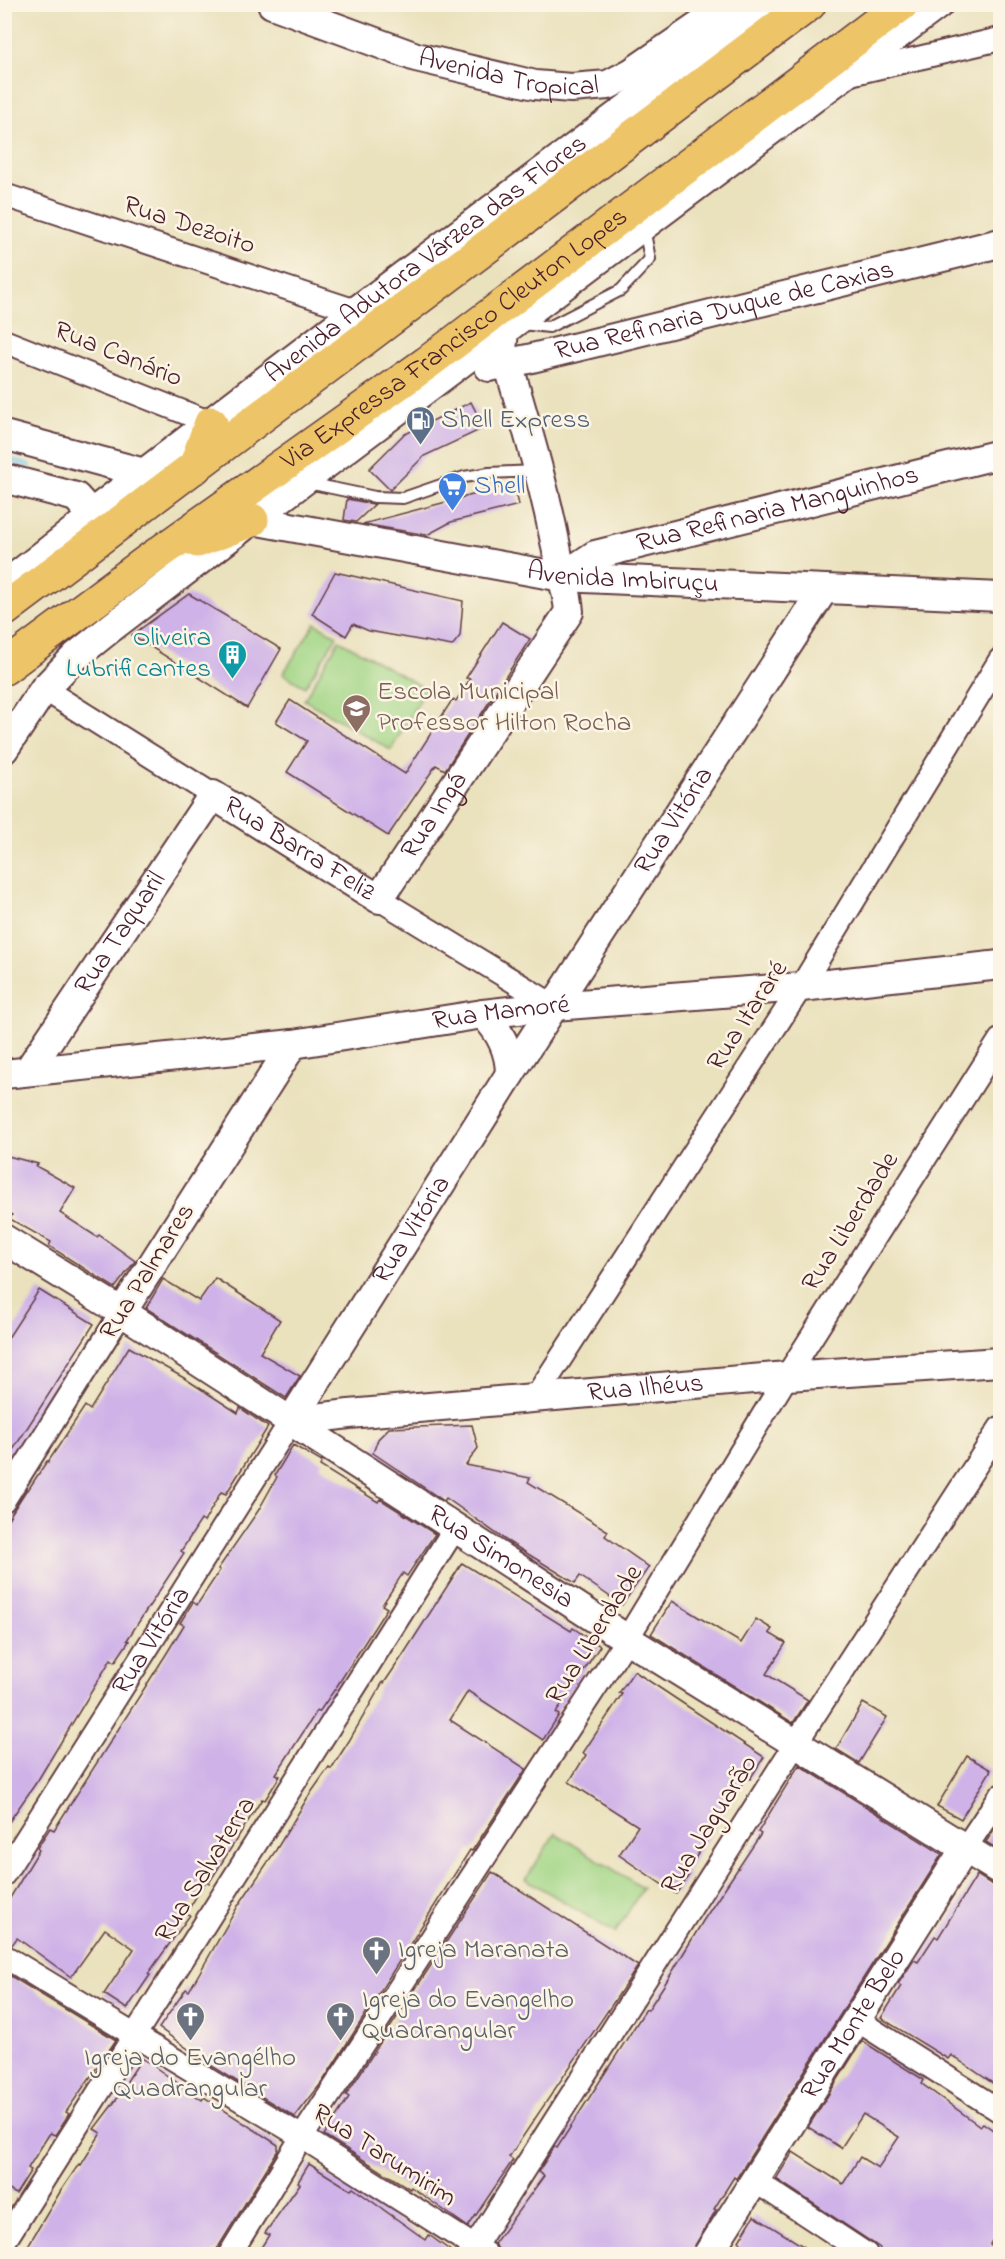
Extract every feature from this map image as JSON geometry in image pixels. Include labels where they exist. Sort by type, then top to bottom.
[{"type":"highway","name":"Via Expressa Francisco Cleuton Lopes","points":[[4,610],[810,4]]},
{"type":"highway","name":"Via Expressa Francisco Cleuton Lopes","points":[[4,668],[148,561],[427,363],[902,4]]},
{"type":"highway","points":[[195,467],[211,423]]},
{"type":"highway","points":[[148,561],[252,520]]},
{"type":"street","name":"Avenida Tropical","points":[[272,4],[416,57],[535,85],[571,88],[608,85],[631,73],[731,4]]},
{"type":"street","name":"Avenida Adutora Várzea das Flores","points":[[88,516],[766,4]]},
{"type":"street","points":[[4,749],[44,689],[76,656],[302,482],[939,4]]},
{"type":"street","points":[[846,75],[1000,39]]},
{"type":"street","points":[[608,85],[616,117]]},
{"type":"street","name":"Rua Dezoito","points":[[4,195],[356,312]]},
{"type":"street","name":"Rua Refinaria Duque de Caxias","points":[[446,375],[508,363],[1000,243]]},
{"type":"street","name":"Rua Ingá","points":[[379,899],[569,612],[568,596],[540,471],[508,363],[502,350],[510,327]]},
{"type":"street","name":"Rua Canário","points":[[4,341],[211,423]]},
{"type":"street","points":[[4,435],[144,474]]},
{"type":"street","name":"Rua Refinaria Manguinhos","points":[[562,577],[595,555],[1000,454]]},
{"type":"street","points":[[4,478],[76,497],[84,506],[88,516],[4,582]]},
{"type":"street","name":"Avenida Imbiruçu","points":[[252,520],[562,577],[1000,597]]},
{"type":"street","name":"Rua Vitória","points":[[4,1874],[510,1074],[824,589]]},
{"type":"street","name":"Rua Itararé","points":[[535,1398],[801,987],[1000,660]]},
{"type":"street","name":"Rua Barra Feliz","points":[[44,689],[554,1006]]},
{"type":"street","name":"Rua Taquaril","points":[[16,1072],[213,795]]},
{"type":"street","name":"Rua Mamoré","points":[[16,1072],[293,1044],[483,1014],[554,1006],[801,987],[1000,965]]},
{"type":"street","points":[[483,1014],[495,1025],[504,1042],[510,1059],[510,1074]]},
{"type":"street","name":"Rua Liberdade","points":[[230,2254],[302,2136],[627,1640],[787,1376],[1000,1040]]},
{"type":"street","name":"Rua Palmares","points":[[4,1500],[293,1044]]},
{"type":"street","name":"Rua Simonesia","points":[[4,1239],[291,1421],[336,1430],[455,1528],[627,1640],[1000,1869]]},
{"type":"street","name":"Rua Ilhéus","points":[[291,1421],[336,1430],[535,1398],[787,1376],[1000,1362]]},
{"type":"street","points":[[317,1378],[317,1396],[336,1430]]},
{"type":"street","name":"Rua Jaguarão","points":[[477,2252],[796,1743],[1000,1428]]},
{"type":"street","name":"Rua Salvaterra","points":[[4,2242],[455,1528]]},
{"type":"street","name":"Rua Monte Belo","points":[[708,2254],[1000,1796]]},
{"type":"street","name":"Rua Tarumirim","points":[[4,1956],[302,2136],[477,2252]]},
{"type":"street","points":[[857,2020],[1000,2111]]},
{"type":"street","points":[[755,2181],[866,2254]]},
{"type":"lane","points":[[302,482],[375,497],[403,498],[464,477],[489,473],[540,471]]},
{"type":"green space","points":[[315,623],[337,636],[305,687],[283,674]]},
{"type":"green space","points":[[339,640],[426,689],[391,750],[304,700]]},
{"type":"green space","points":[[555,1833],[643,1888],[615,1933],[526,1879]]},
{"type":"building","name":"Shell Express","points":[[471,402],[484,428],[424,456],[390,490],[369,469],[403,435]]},
{"type":"building","name":"Shell","points":[[514,484],[519,505],[451,522],[427,535],[363,524]]},
{"type":"building","points":[[347,499],[375,504],[356,522],[344,520]]},
{"type":"building","points":[[335,572],[463,601],[460,636],[452,646],[369,631],[353,624],[346,636],[312,614]]},
{"type":"building","name":"Oliveira Lubrificantes","points":[[189,594],[281,649],[247,708],[132,635]]},
{"type":"building","points":[[502,622],[530,639],[445,770],[436,765],[388,836],[287,772],[307,741],[276,722],[290,700],[405,774],[452,700],[456,701],[470,679],[466,678]]},
{"type":"building","points":[[4,1155],[38,1164],[36,1166],[75,1188],[60,1213],[97,1237],[99,1235],[135,1261],[115,1288],[49,1246],[51,1242],[10,1219],[12,1215],[4,1210]]},
{"type":"building","points":[[215,1278],[280,1320],[260,1353],[300,1376],[286,1398],[146,1308],[163,1279],[199,1301]]},
{"type":"building","points":[[39,1290],[94,1324],[4,1464],[4,1344]]},
{"type":"building","points":[[129,1347],[184,1378],[238,1413],[240,1408],[268,1427],[226,1494],[221,1492],[204,1522],[201,1520],[181,1551],[184,1553],[127,1640],[129,1641],[115,1662],[111,1659],[38,1780],[4,1829],[4,1525],[85,1406],[90,1410]]},
{"type":"building","points":[[472,1425],[478,1448],[466,1465],[530,1478],[528,1482],[608,1531],[605,1536],[649,1567],[622,1605],[580,1576],[575,1583],[507,1541],[446,1498],[444,1501],[373,1453],[378,1439],[389,1428]]},
{"type":"building","points":[[293,1445],[322,1462],[320,1466],[378,1502],[380,1499],[435,1534],[407,1576],[403,1573],[382,1605],[387,1608],[276,1774],[280,1776],[265,1800],[262,1799],[209,1883],[206,1881],[186,1913],[190,1915],[148,1974],[150,1975],[127,2009],[104,1994],[134,1949],[105,1929],[71,1977],[17,1938],[12,1945],[4,1943],[4,1908],[39,1850],[37,1848],[50,1828],[54,1830],[165,1656],[184,1625],[180,1623],[193,1602],[197,1605],[220,1570],[218,1569],[258,1511],[277,1477],[275,1475]]},
{"type":"building","points":[[462,1563],[571,1631],[573,1628],[600,1646],[556,1713],[559,1715],[543,1740],[468,1691],[450,1720],[526,1769],[472,1851],[470,1850],[323,2081],[295,2117],[212,2066],[159,2028],[186,1989],[189,1991],[238,1906],[308,1797],[329,1767],[331,1769],[383,1682]]},
{"type":"building","points":[[672,1601],[741,1643],[756,1619],[772,1629],[769,1633],[786,1643],[766,1674],[808,1700],[793,1723],[651,1634]]},
{"type":"building","points":[[634,1671],[764,1757],[750,1779],[746,1777],[686,1873],[689,1875],[676,1894],[619,1855],[638,1826],[569,1782],[586,1755],[583,1753],[622,1694],[619,1693]]},
{"type":"building","points":[[863,1703],[887,1717],[859,1763],[836,1749]]},
{"type":"building","points":[[967,1756],[991,1770],[961,1819],[937,1806]]},
{"type":"building","points":[[799,1765],[942,1854],[736,2179],[734,2177],[690,2254],[502,2254],[494,2244],[544,2176],[538,2172],[555,2146],[557,2148],[761,1834],[758,1832]]},
{"type":"building","points":[[1000,1820],[1000,1851],[986,1842]]},
{"type":"building","points":[[492,1872],[638,1966],[509,2157],[513,2160],[468,2227],[411,2187],[410,2189],[324,2135],[349,2097],[346,2095]]},
{"type":"building","points":[[977,1875],[991,1884],[1000,1886],[1000,2088],[951,2055],[948,2059],[881,2018],[901,1986],[898,1984],[914,1960],[918,1962],[935,1936],[938,1938]]},
{"type":"building","points":[[4,1972],[116,2040],[66,2112],[69,2114],[55,2135],[50,2133],[28,2168],[31,2170],[16,2194],[4,2187]]},
{"type":"building","points":[[862,2041],[924,2080],[922,2084],[980,2126],[983,2123],[1000,2135],[1000,2228],[990,2244],[1000,2251],[1000,2254],[879,2254],[880,2248],[776,2179],[793,2152],[843,2184],[860,2157],[878,2168],[899,2137],[863,2114],[841,2148],[808,2127]]},
{"type":"building","points":[[142,2058],[202,2100],[204,2097],[278,2145],[278,2150],[214,2254],[23,2254],[60,2192],[79,2164],[81,2165],[101,2133],[94,2129],[129,2083],[127,2081]]},
{"type":"building","points":[[309,2164],[351,2190],[353,2188],[426,2240],[429,2235],[455,2254],[257,2254],[269,2235],[265,2233],[300,2184],[298,2182]]},
{"type":"building","points":[[754,2216],[816,2254],[734,2254]]},
{"type":"waterway","points":[[4,458],[29,466]]},
{"type":"place","name":"Shell Express","points":[[420,446]]},
{"type":"place","name":"Shell","points":[[453,512]]},
{"type":"place","name":"Oliveira Lubrificantes","points":[[232,680]]},
{"type":"place","name":"Escola Municipal Professor Hilton Rocha","points":[[356,734]]},
{"type":"place","name":"Igreja Maranata","points":[[377,1976]]},
{"type":"place","name":"Igreja do Evangélho Quadrangular","points":[[190,2042]]},
{"type":"place","name":"Igreja do Evangelho Quadrangular","points":[[341,2042]]}]
